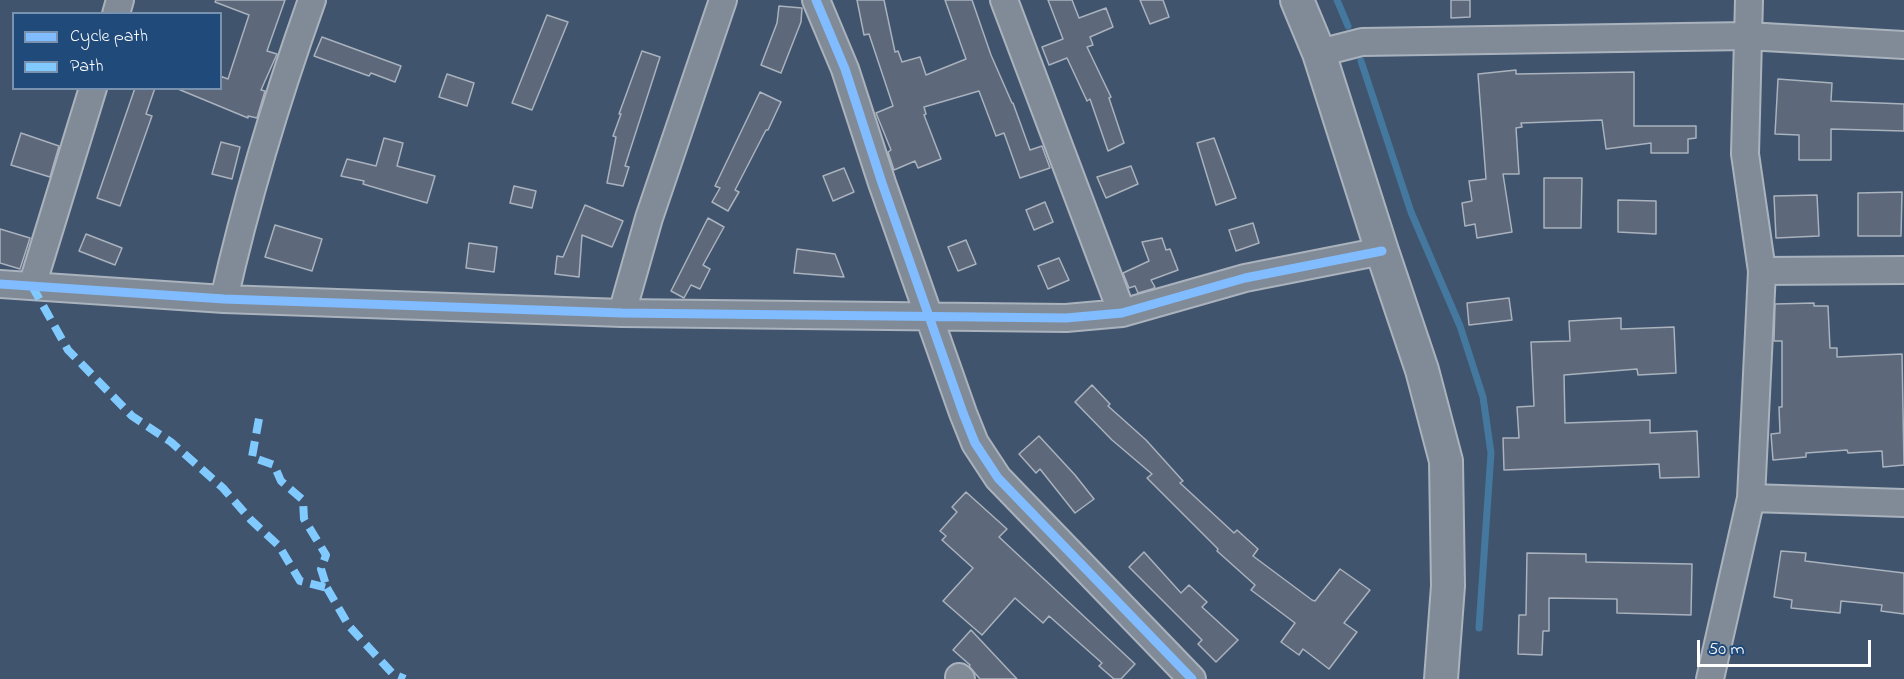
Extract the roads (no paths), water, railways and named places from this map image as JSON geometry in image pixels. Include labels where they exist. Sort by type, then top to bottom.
[{"type":"street","points":[[224,299],[239,234],[271,122],[312,0]]},
{"type":"street","points":[[622,313],[649,218],[723,0]]},
{"type":"street","points":[[816,0],[845,69],[882,183],[975,443],[998,478],[1192,679]]},
{"type":"street","points":[[1004,0],[1122,313]]},
{"type":"street","points":[[1297,0],[1319,53],[1422,370],[1446,461],[1448,586],[1445,678]]},
{"type":"street","points":[[1710,679],[1751,498],[1762,271],[1745,154],[1749,0]]},
{"type":"street","points":[[1319,53],[1362,42],[1747,36],[1904,45]]},
{"type":"street","points":[[32,286],[92,90]]},
{"type":"street","points":[[0,284],[224,299],[622,313],[1066,318],[1122,313],[1245,278],[1382,251]]},
{"type":"street","points":[[1762,271],[1904,270]]},
{"type":"street","points":[[1751,498],[1904,503]]},
{"type":"waterway","points":[[1337,0],[1348,26]]},
{"type":"waterway","points":[[1361,61],[1411,212],[1460,326],[1483,397],[1491,453],[1479,628]]}]
